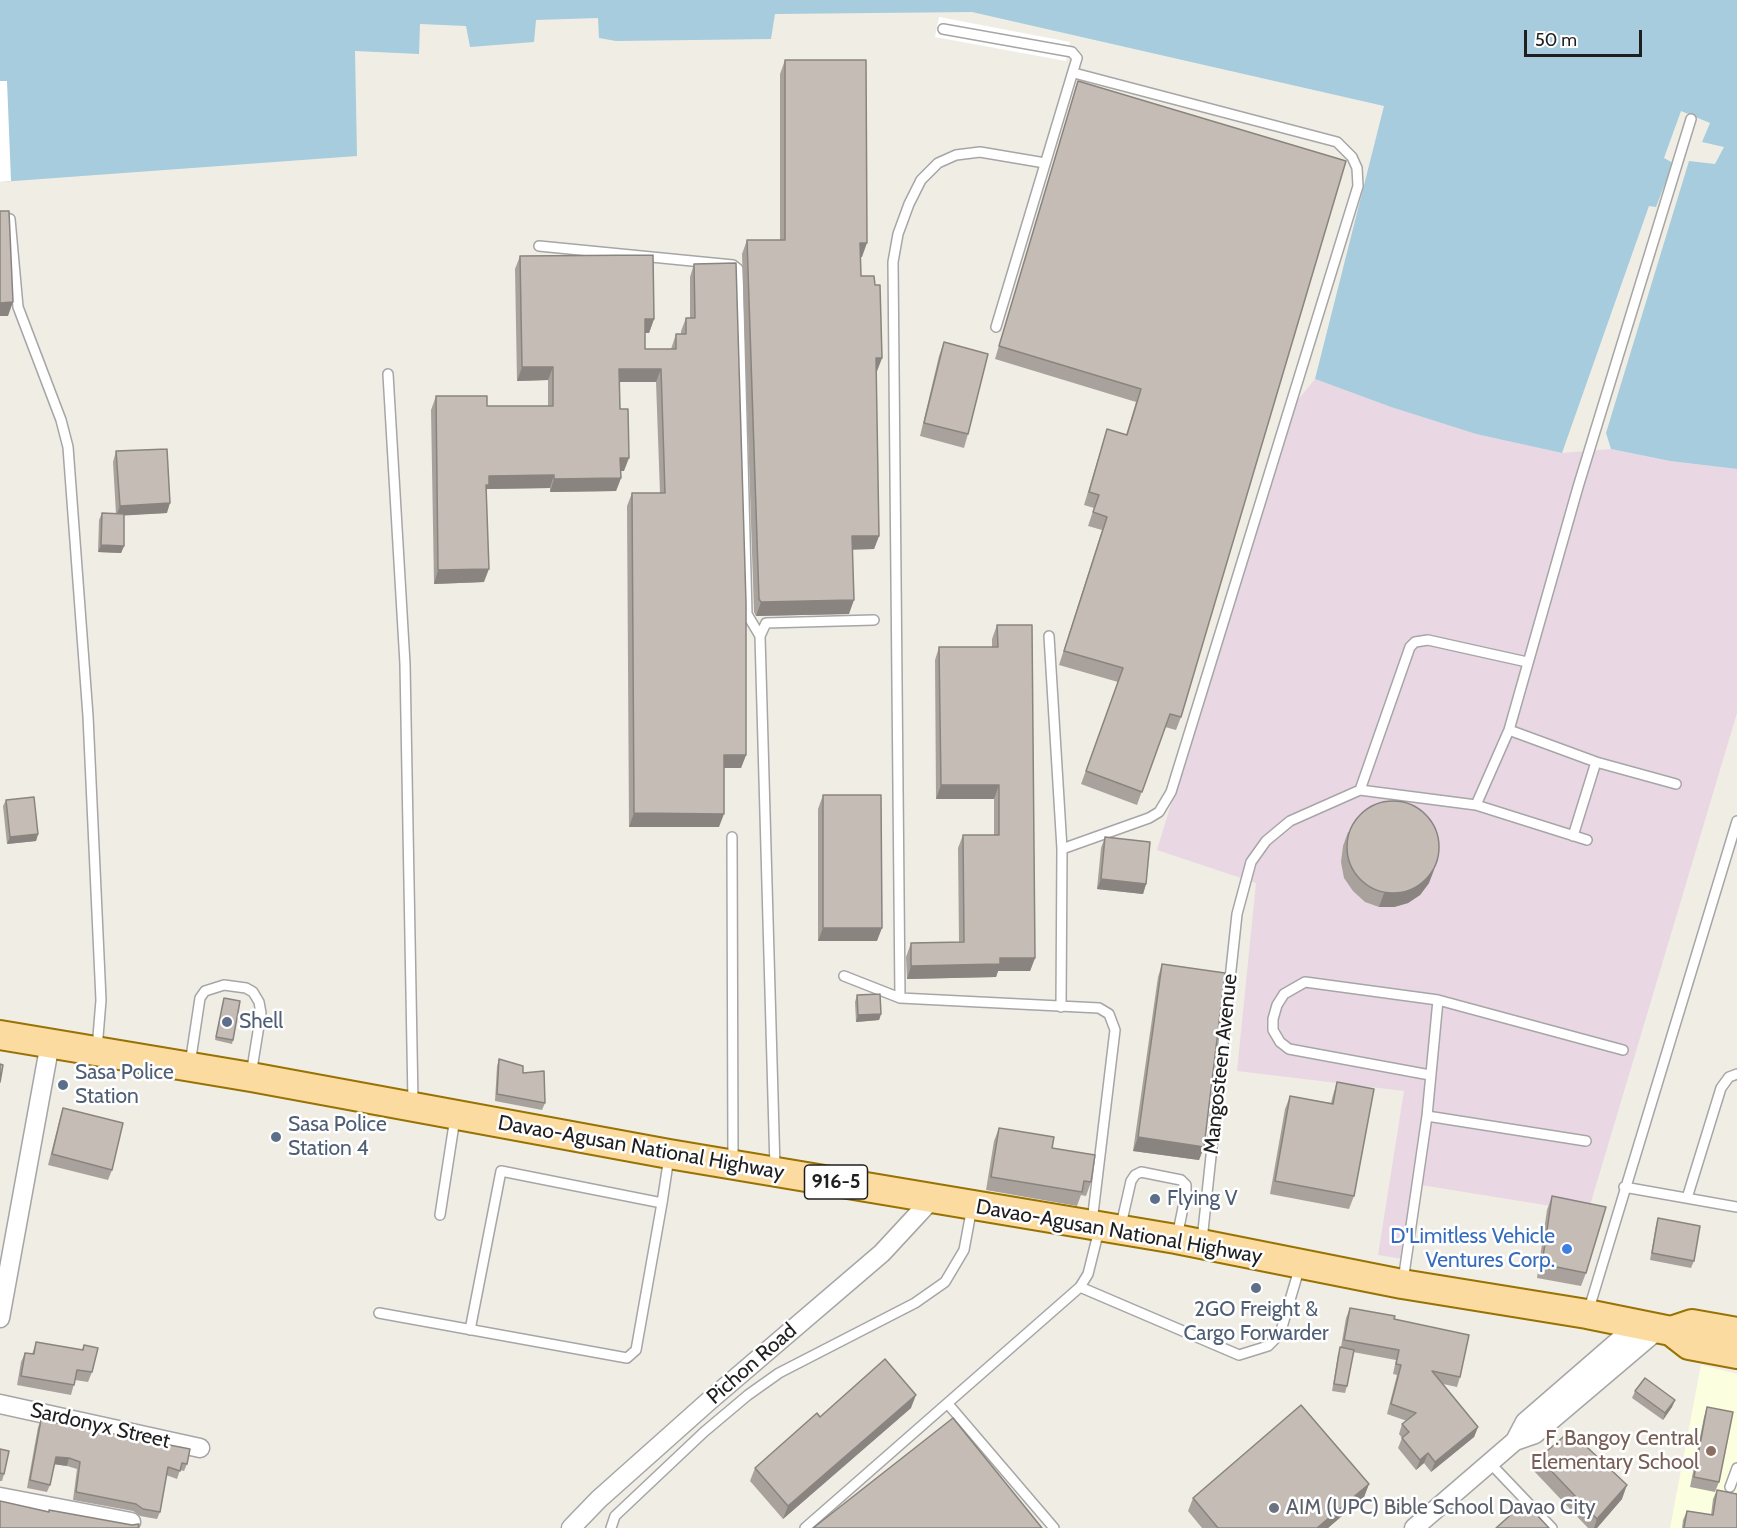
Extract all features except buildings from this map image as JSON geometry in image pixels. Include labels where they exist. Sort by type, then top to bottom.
[{"type":"main road","name":"Davao-Agusan National Highway","points":[[0,1035],[251,1077],[669,1154],[734,1163],[1189,1242],[1402,1284],[1587,1314],[1656,1328],[1689,1345],[1737,1354]]},
{"type":"main road","name":"Davao-Agusan National Highway","points":[[1656,1328],[1692,1324],[1737,1332]]},
{"type":"street","points":[[0,1318],[50,1043]]},
{"type":"street","name":"Pichon Road","points":[[571,1528],[599,1499],[882,1253],[932,1199]]},
{"type":"street","points":[[1414,1528],[1515,1441],[1535,1434],[1656,1328]]},
{"type":"street","name":"Sardonyx Street","points":[[0,1404],[200,1448]]},
{"type":"street","points":[[0,1497],[131,1522]]},
{"type":"lane","points":[[943,29],[1075,53],[1078,62],[996,327]]},
{"type":"lane","points":[[1062,849],[1149,818],[1159,812],[1171,792],[1358,186],[1357,168],[1352,157],[1337,142],[1074,73]]},
{"type":"lane","points":[[1476,805],[1509,730],[1578,487],[1691,119]]},
{"type":"lane","points":[[900,998],[893,262],[898,234],[909,204],[921,180],[938,163],[956,155],[980,152],[1045,163]]},
{"type":"lane","points":[[10,219],[18,307],[69,447],[88,728],[101,1000],[97,1051]]},
{"type":"lane","points":[[539,246],[733,265],[738,269],[747,615],[760,636]]},
{"type":"lane","points":[[388,374],[405,664],[413,1108]]},
{"type":"lane","points":[[775,1171],[760,636],[766,623],[874,620]]},
{"type":"lane","points":[[1049,636],[1062,849],[1061,1007]]},
{"type":"lane","points":[[1527,662],[1428,640],[1415,642],[1410,647],[1359,790],[1476,805],[1587,840]]},
{"type":"lane","points":[[1509,730],[1596,762],[1676,784]]},
{"type":"lane","points":[[1573,836],[1596,762]]},
{"type":"lane","name":"Mangosteen Avenue","points":[[1189,1242],[1237,914],[1244,884],[1258,850],[1278,829],[1359,790]]},
{"type":"lane","points":[[1587,1314],[1737,821]]},
{"type":"lane","points":[[732,837],[734,1163]]},
{"type":"lane","points":[[844,976],[900,998],[1099,1008],[1108,1014],[1115,1030],[1104,1228]]},
{"type":"lane","points":[[1430,1075],[1289,1049],[1276,1036],[1273,1019],[1284,994],[1305,982],[1438,1000],[1623,1050]]},
{"type":"lane","points":[[189,1066],[200,998],[205,991],[224,985],[246,988],[253,992],[259,1002],[261,1012],[251,1077]]},
{"type":"lane","points":[[1402,1284],[1427,1116],[1438,1000]]},
{"type":"lane","points":[[1687,1198],[1721,1088],[1729,1077],[1737,1074]]},
{"type":"lane","points":[[440,1215],[456,1115]]},
{"type":"lane","points":[[1427,1116],[1586,1141]]},
{"type":"lane","points":[[379,1313],[627,1358],[636,1350],[669,1154]]},
{"type":"lane","points":[[470,1330],[501,1171],[662,1203]]},
{"type":"lane","points":[[805,1528],[1080,1287],[1088,1274],[1104,1228],[1131,1181],[1141,1172],[1181,1180],[1186,1185],[1189,1242]]},
{"type":"lane","points":[[1624,1187],[1737,1207]]},
{"type":"lane","points":[[611,1528],[615,1516],[704,1432],[748,1395],[779,1373],[915,1304],[945,1282],[964,1250],[972,1206]]},
{"type":"lane","points":[[1080,1287],[1239,1355],[1268,1346],[1280,1335],[1300,1264]]},
{"type":"lane","points":[[948,1404],[1051,1521],[1054,1528]]},
{"type":"lane","points":[[1490,1463],[1552,1528]]},
{"type":"lane","points":[[1730,1487],[1737,1468]]},
{"type":"shaded area","points":[[1315,379],[1391,407],[1476,434],[1562,453],[1611,449],[1670,461],[1737,469],[1737,713],[1588,1212],[1421,1185],[1409,1260],[1378,1255],[1404,1091],[1237,1071],[1256,883],[1157,850],[1292,407]]},
{"type":"shaded area","name":"F. Bangoy Central Elementary School","points":[[1701,1365],[1737,1374],[1737,1528],[1670,1528]]},
{"type":"water","points":[[0,0],[1737,0],[1737,469],[1670,461],[1611,449],[1606,433],[1689,161],[1715,164],[1724,147],[1702,142],[1710,123],[1681,111],[1664,158],[1673,163],[1656,207],[1649,206],[1562,453],[1476,434],[1391,407],[1315,379],[1384,106],[972,12],[775,14],[771,39],[616,41],[599,38],[598,18],[536,20],[534,42],[470,47],[466,26],[420,24],[419,54],[355,51],[357,156],[0,182]]},
{"type":"pier","points":[[939,17],[1070,42],[1066,61],[935,37]]},
{"type":"pier","points":[[0,81],[7,81],[11,181],[0,182]]},
{"type":"place","name":"Shell","points":[[227,1022]]},
{"type":"place","name":"Sasa Police Station","points":[[63,1085]]},
{"type":"place","name":"Sasa Police Station 4","points":[[276,1137]]},
{"type":"place","name":"Flying V","points":[[1155,1199]]},
{"type":"place","name":"D'Limitless Vehicle Ventures Corp.","points":[[1567,1249]]},
{"type":"place","name":"2GO Freight & Cargo Forwarder","points":[[1256,1288]]},
{"type":"place","name":"F. Bangoy Central Elementary School","points":[[1711,1451]]},
{"type":"place","name":"AIM (UPC) Bible School Davao City","points":[[1274,1508]]}]
